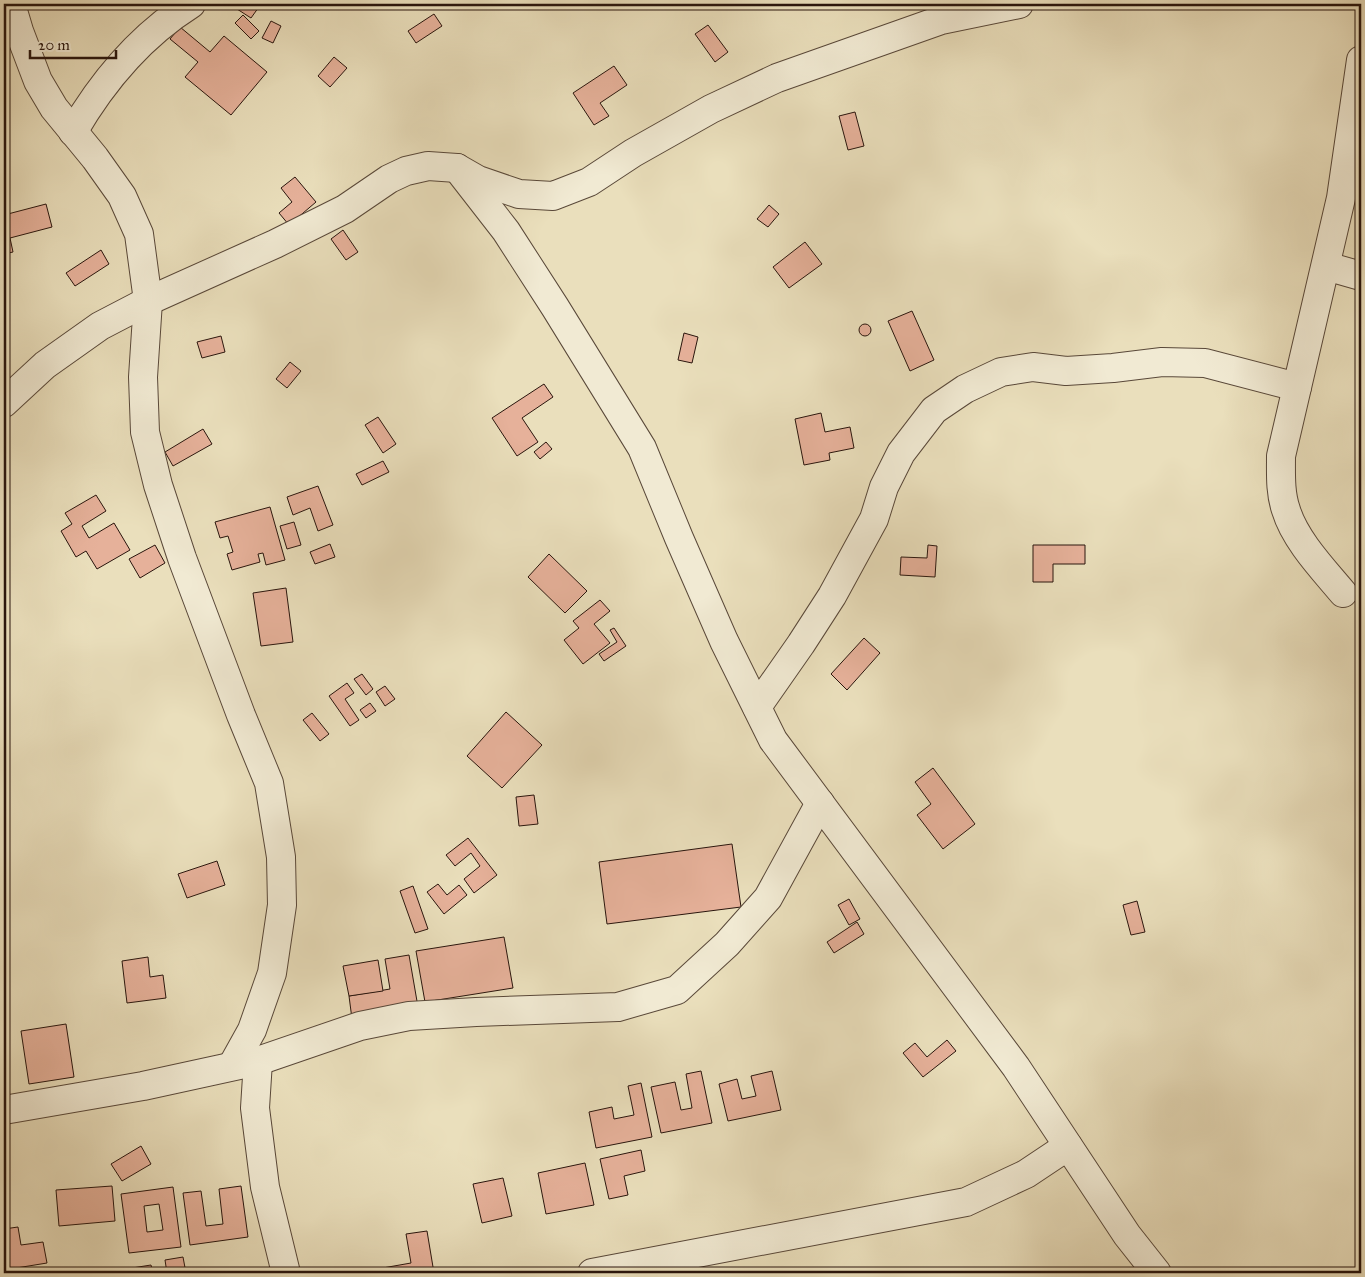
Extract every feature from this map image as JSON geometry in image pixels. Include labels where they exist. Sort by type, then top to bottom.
[{"type":"street","points":[[10,4],[38,81],[54,108],[122,196],[139,234],[148,300],[143,377],[145,432],[158,485],[182,558],[241,715],[269,783],[281,857],[282,905],[272,973],[252,1030],[245,1064],[255,1108],[265,1187],[286,1273]]},
{"type":"street","points":[[73,132],[88,106],[126,60],[156,29],[191,4]]},
{"type":"street","points":[[4,403],[45,365],[100,326],[148,300],[275,244],[344,209],[389,179],[406,171],[428,166],[457,168],[478,180],[519,194],[553,196],[589,182],[633,153],[712,109],[777,78],[941,20],[1019,4]]},
{"type":"street","points":[[1343,593],[1301,542],[1286,510],[1281,480],[1281,456],[1342,198],[1361,60]]},
{"type":"street","points":[[457,168],[506,231],[642,448],[678,538],[724,641],[773,740],[1016,1067],[1128,1235],[1158,1273]]},
{"type":"street","points":[[1326,266],[1361,276]]},
{"type":"street","points":[[757,707],[832,596],[874,520],[884,487],[901,453],[934,410],[965,388],[1001,372],[1033,367],[1066,371],[1162,362],[1205,363],[1297,387]]},
{"type":"street","points":[[4,1110],[143,1086],[245,1064],[360,1026],[409,1016],[618,1007],[677,990],[727,944],[768,898],[820,803]]},
{"type":"street","points":[[592,1273],[966,1202],[1026,1174],[1068,1146]]},
{"type":"building","points":[[241,4],[261,4],[251,18],[237,9]]},
{"type":"building","points":[[434,14],[442,26],[416,43],[408,31]]},
{"type":"building","points":[[243,15],[259,31],[251,39],[235,23]]},
{"type":"building","points":[[271,21],[281,26],[273,43],[262,38]]},
{"type":"building","points":[[708,25],[728,52],[715,62],[695,34]]},
{"type":"building","points":[[180,27],[210,52],[224,36],[267,72],[231,115],[185,77],[198,62],[170,39]]},
{"type":"building","points":[[334,57],[347,68],[330,87],[318,76]]},
{"type":"building","points":[[614,66],[627,85],[600,103],[609,116],[594,125],[573,93]]},
{"type":"building","points":[[855,112],[864,146],[848,150],[839,116]]},
{"type":"building","points":[[295,177],[316,202],[289,225],[279,213],[292,202],[281,188]]},
{"type":"building","points":[[46,204],[52,227],[10,238],[13,252],[4,254],[4,215]]},
{"type":"building","points":[[769,205],[779,214],[768,227],[757,219]]},
{"type":"building","points":[[343,230],[358,252],[346,260],[331,239]]},
{"type":"building","points":[[805,242],[822,264],[789,288],[773,267]]},
{"type":"building","points":[[101,250],[109,264],[75,286],[66,273]]},
{"type":"building","points":[[912,311],[934,360],[910,371],[888,321]]},
{"type":"building","points":[[863,324],[867,324],[871,330],[867,336],[863,336],[859,332],[859,328]]},
{"type":"building","points":[[684,333],[698,337],[692,363],[678,360]]},
{"type":"building","points":[[221,336],[225,352],[202,358],[197,342]]},
{"type":"building","points":[[290,362],[301,371],[287,388],[276,379]]},
{"type":"building","points":[[544,384],[553,397],[522,418],[538,442],[517,456],[492,418]]},
{"type":"building","points":[[821,413],[825,432],[850,427],[854,448],[829,453],[830,460],[804,465],[795,419]]},
{"type":"building","points":[[378,417],[396,444],[383,453],[365,425]]},
{"type":"building","points":[[203,429],[212,444],[173,466],[165,452]]},
{"type":"building","points":[[546,442],[552,449],[540,459],[534,452]]},
{"type":"building","points":[[383,461],[389,472],[362,485],[356,474]]},
{"type":"building","points":[[318,486],[333,525],[318,531],[310,508],[293,515],[287,497]]},
{"type":"building","points":[[96,495],[106,511],[82,526],[89,538],[114,523],[130,550],[97,569],[86,551],[76,557],[61,531],[72,524],[65,513]]},
{"type":"building","points":[[270,507],[285,560],[266,565],[263,553],[258,554],[260,562],[232,570],[227,554],[233,552],[228,536],[220,538],[215,522]]},
{"type":"building","points":[[294,522],[301,545],[287,549],[280,526]]},
{"type":"building","points":[[330,544],[335,557],[315,564],[310,552]]},
{"type":"building","points":[[155,545],[165,563],[140,578],[129,559]]},
{"type":"building","points":[[928,545],[937,546],[935,577],[900,575],[901,557],[927,558]]},
{"type":"building","points":[[1033,545],[1085,545],[1085,564],[1053,564],[1053,582],[1033,582]]},
{"type":"building","points":[[549,554],[587,591],[565,613],[528,577]]},
{"type":"building","points":[[286,588],[293,642],[261,646],[253,593]]},
{"type":"building","points":[[600,600],[610,611],[594,624],[610,643],[583,664],[564,640],[579,628],[573,621]]},
{"type":"building","points":[[614,628],[626,646],[604,661],[599,654],[617,642],[610,630]]},
{"type":"building","points":[[864,638],[880,653],[847,690],[831,674]]},
{"type":"building","points":[[362,674],[373,689],[366,695],[354,679]]},
{"type":"building","points":[[347,683],[354,693],[345,699],[359,720],[350,726],[329,696]]},
{"type":"building","points":[[385,686],[395,699],[385,706],[376,692]]},
{"type":"building","points":[[370,703],[376,711],[366,718],[360,710]]},
{"type":"building","points":[[506,712],[542,745],[502,788],[467,756]]},
{"type":"building","points":[[312,713],[329,734],[320,741],[303,720]]},
{"type":"building","points":[[933,768],[975,824],[943,849],[917,815],[931,804],[915,782]]},
{"type":"building","points":[[534,795],[538,824],[519,826],[516,797]]},
{"type":"building","points":[[468,838],[497,875],[474,893],[464,879],[480,866],[471,853],[455,866],[446,855]]},
{"type":"building","points":[[732,844],[741,907],[607,924],[599,862]]},
{"type":"building","points":[[217,861],[225,885],[187,898],[178,874]]},
{"type":"building","points":[[438,884],[447,895],[459,885],[467,895],[444,914],[427,892]]},
{"type":"building","points":[[413,886],[428,929],[415,933],[400,891]]},
{"type":"building","points":[[849,899],[860,919],[849,925],[838,905]]},
{"type":"building","points":[[1137,901],[1145,932],[1131,935],[1123,905]]},
{"type":"building","points":[[857,922],[864,934],[834,953],[827,942]]},
{"type":"building","points":[[504,937],[513,988],[425,1002],[416,951]]},
{"type":"building","points":[[409,955],[418,1007],[352,1019],[349,996],[390,989],[385,959]]},
{"type":"building","points":[[148,957],[150,977],[163,975],[166,998],[127,1003],[122,961]]},
{"type":"building","points":[[378,960],[383,991],[349,996],[343,966]]},
{"type":"building","points":[[66,1024],[74,1077],[29,1084],[21,1031]]},
{"type":"building","points":[[947,1040],[956,1051],[923,1077],[903,1053],[915,1043],[927,1057]]},
{"type":"building","points":[[701,1071],[712,1123],[661,1133],[651,1087],[675,1082],[681,1110],[692,1108],[686,1074]]},
{"type":"building","points":[[772,1071],[781,1110],[728,1121],[719,1084],[737,1079],[742,1099],[756,1096],[751,1076]]},
{"type":"building","points":[[641,1083],[652,1137],[596,1148],[589,1112],[612,1107],[614,1119],[634,1115],[628,1086]]},
{"type":"building","points":[[141,1146],[151,1164],[122,1181],[111,1164]]},
{"type":"building","points":[[641,1150],[645,1171],[624,1176],[628,1195],[609,1199],[600,1159]]},
{"type":"building","points":[[585,1163],[594,1205],[546,1214],[538,1173]]},
{"type":"building","points":[[503,1178],[512,1216],[482,1223],[473,1184]]},
{"type":"building","points":[[112,1186],[115,1221],[59,1226],[56,1190]]},
{"type":"building","points":[[241,1186],[248,1237],[190,1245],[183,1193],[201,1191],[206,1226],[223,1224],[219,1189]]},
{"type":"building","points":[[173,1187],[181,1247],[129,1253],[121,1194]],"holes":[[[159,1204],[163,1230],[147,1232],[144,1206]]]},
{"type":"building","points":[[18,1227],[21,1245],[43,1242],[47,1263],[4,1270],[4,1229]]},
{"type":"building","points":[[427,1231],[434,1273],[378,1273],[377,1269],[411,1263],[406,1234]]},
{"type":"building","points":[[183,1257],[186,1273],[167,1273],[165,1260]]},
{"type":"building","points":[[151,1265],[153,1273],[133,1273],[132,1268]]}]
